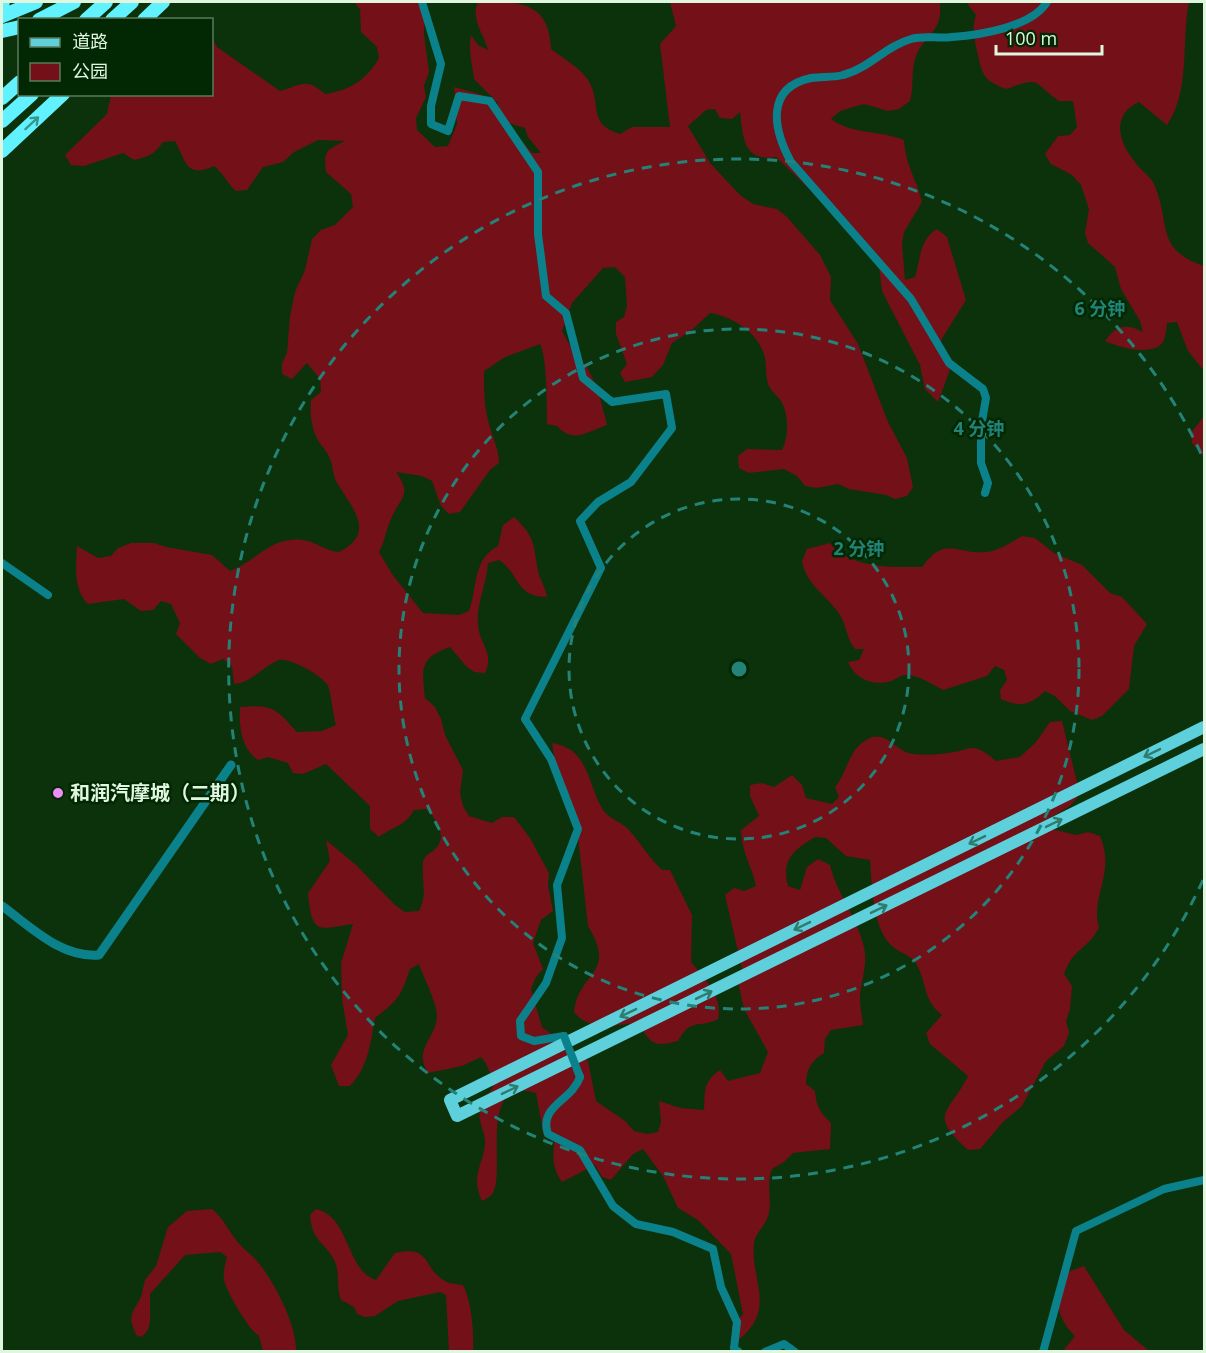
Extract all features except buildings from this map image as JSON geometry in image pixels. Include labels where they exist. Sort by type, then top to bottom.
[{"type":"highway","points":[[2,16],[36,2]]},
{"type":"highway","points":[[43,18],[74,2]]},
{"type":"highway","points":[[88,18],[105,2]]},
{"type":"highway","points":[[114,18],[132,2]]},
{"type":"highway","points":[[146,18],[163,2]]},
{"type":"highway","points":[[2,32],[18,28]]},
{"type":"highway","points":[[2,98],[18,84]]},
{"type":"highway","points":[[2,121],[30,96]]},
{"type":"highway","points":[[2,151],[61,96]]},
{"type":"main road","points":[[1204,728],[450,1100],[457,1116],[1204,749]]},
{"type":"street","points":[[422,2],[441,64],[431,105],[431,124],[448,131],[459,96],[490,102],[538,172],[538,234],[546,296],[566,313],[582,378],[612,402],[666,394],[672,428],[631,482],[598,502],[580,521],[601,568],[525,719],[551,759],[578,829],[557,885],[562,938],[546,983],[520,1021],[521,1036],[534,1041],[564,1036],[580,1077],[577,1088],[547,1113],[544,1123],[548,1134],[580,1150],[613,1206],[636,1224],[674,1232],[713,1249],[722,1287],[737,1322],[734,1348],[739,1352]]},
{"type":"street","points":[[985,493],[988,483],[981,463],[981,427],[986,398],[983,389],[949,363],[911,299],[791,162],[780,136],[776,111],[784,93],[802,81],[843,75],[913,38],[953,37],[1020,24],[1034,17],[1047,2]]},
{"type":"street","points":[[2,563],[48,595]]},
{"type":"street","points":[[2,906],[68,953],[84,957],[99,956],[231,765]]},
{"type":"street","points":[[1043,1352],[1076,1231],[1164,1189],[1204,1180]]},
{"type":"street","points":[[765,1352],[784,1344],[795,1352]]},
{"type":"green space","points":[[354,2],[422,2],[425,9],[424,34],[429,72],[424,86],[426,97],[416,118],[417,130],[435,147],[448,146],[457,124],[454,87],[483,95],[499,113],[498,103],[474,79],[470,51],[471,35],[478,45],[488,50],[477,20],[478,2],[518,4],[538,13],[549,33],[551,49],[585,76],[595,97],[599,119],[609,130],[620,134],[632,127],[670,127],[660,44],[676,26],[670,2],[940,2],[936,28],[918,51],[915,59],[910,101],[899,109],[888,111],[864,104],[840,111],[831,119],[848,128],[904,140],[909,166],[922,202],[904,232],[902,244],[905,280],[915,277],[924,244],[931,233],[937,229],[947,237],[966,300],[938,345],[951,367],[938,402],[925,389],[920,365],[882,291],[879,266],[826,205],[776,157],[765,158],[751,152],[744,139],[740,112],[732,119],[720,118],[715,109],[706,110],[688,126],[710,163],[740,195],[753,204],[777,209],[787,217],[820,255],[831,277],[830,300],[858,344],[888,422],[907,458],[913,487],[907,496],[895,499],[886,495],[849,489],[838,484],[817,488],[805,486],[797,476],[784,469],[749,473],[739,468],[738,456],[747,449],[782,450],[787,432],[784,407],[769,386],[764,354],[755,338],[743,326],[710,313],[693,329],[672,343],[663,365],[652,377],[625,382],[620,373],[627,364],[616,334],[616,322],[624,317],[627,306],[625,277],[615,267],[603,268],[572,303],[562,331],[577,358],[587,367],[598,390],[607,425],[575,435],[547,424],[545,371],[540,344],[505,357],[484,371],[486,408],[499,463],[490,470],[460,512],[449,514],[441,506],[432,481],[422,476],[396,472],[404,486],[404,492],[379,552],[392,574],[423,613],[459,615],[469,611],[480,566],[490,552],[498,546],[503,525],[514,517],[530,536],[547,597],[537,596],[523,589],[499,560],[488,563],[478,616],[479,631],[488,660],[485,673],[474,672],[450,647],[440,651],[428,660],[423,672],[425,698],[435,707],[445,735],[463,770],[460,793],[463,806],[469,816],[492,823],[502,817],[514,817],[530,838],[549,873],[548,886],[553,911],[541,920],[533,943],[543,969],[536,977],[531,989],[542,1027],[588,1061],[596,1101],[625,1121],[634,1131],[647,1134],[658,1132],[661,1122],[659,1101],[680,1108],[704,1110],[706,1087],[714,1074],[720,1070],[728,1081],[760,1073],[768,1052],[744,1009],[738,982],[742,969],[725,895],[734,888],[744,891],[756,886],[743,845],[741,830],[759,816],[750,796],[750,785],[761,783],[774,787],[792,775],[802,785],[806,798],[832,804],[839,797],[835,787],[852,755],[861,743],[868,739],[881,737],[907,752],[918,755],[942,754],[975,748],[996,761],[1020,757],[1036,742],[1050,722],[1062,721],[1078,786],[1077,798],[1070,806],[1048,819],[1052,829],[1076,835],[1088,832],[1100,836],[1105,862],[1097,916],[1099,928],[1090,941],[1076,953],[1064,974],[1072,986],[1070,1009],[1066,1021],[1069,1033],[1064,1046],[1046,1061],[1022,1106],[1003,1122],[980,1149],[968,1150],[948,1128],[945,1120],[946,1113],[968,1076],[930,1044],[926,1033],[942,1015],[929,999],[916,963],[890,944],[884,936],[876,915],[870,860],[846,856],[826,838],[815,837],[791,856],[786,869],[788,886],[800,890],[807,867],[818,859],[830,865],[837,886],[857,926],[865,954],[860,997],[863,1025],[831,1030],[825,1039],[824,1053],[812,1063],[808,1070],[806,1084],[815,1091],[819,1109],[831,1123],[830,1149],[793,1153],[772,1169],[769,1181],[769,1213],[754,1243],[760,1304],[751,1327],[740,1339],[731,1328],[743,1314],[731,1254],[698,1220],[678,1208],[663,1176],[643,1149],[633,1154],[611,1180],[602,1177],[595,1165],[562,1182],[554,1166],[555,1137],[544,1137],[536,1093],[518,1091],[506,1098],[500,1110],[497,1127],[496,1181],[493,1193],[482,1201],[477,1183],[485,1140],[479,1112],[493,1087],[490,1075],[481,1057],[462,1066],[428,1073],[423,1057],[433,1032],[437,1012],[419,964],[410,969],[398,997],[375,1018],[368,1054],[361,1071],[350,1086],[339,1086],[331,1065],[348,1035],[342,999],[341,963],[353,924],[324,928],[315,923],[312,917],[308,893],[330,861],[326,840],[356,865],[395,905],[405,912],[419,911],[424,893],[423,861],[437,847],[441,837],[436,821],[426,809],[414,810],[403,823],[379,837],[370,829],[370,806],[326,764],[303,774],[293,773],[288,763],[268,757],[258,760],[252,755],[242,737],[240,707],[259,706],[273,709],[297,732],[322,731],[336,725],[327,684],[312,672],[290,661],[279,660],[253,677],[234,684],[232,666],[223,659],[211,664],[200,658],[176,634],[180,623],[171,604],[161,601],[153,610],[141,611],[124,599],[88,604],[80,592],[76,569],[77,546],[98,558],[111,556],[118,548],[131,543],[154,543],[212,555],[230,571],[282,542],[303,540],[339,552],[351,545],[357,537],[358,519],[336,481],[329,456],[317,439],[313,427],[311,400],[321,392],[320,379],[307,363],[292,379],[282,374],[295,292],[305,270],[312,239],[321,230],[335,225],[353,207],[351,194],[326,172],[326,155],[345,141],[318,140],[294,152],[283,162],[263,167],[247,190],[236,191],[214,166],[198,170],[188,166],[175,141],[163,142],[151,154],[134,160],[123,153],[84,166],[71,165],[65,155],[107,114],[111,96],[213,96],[213,40],[217,47],[280,91],[308,84],[325,94],[343,90],[357,83],[379,58],[377,47],[361,32],[360,9]],"holes":[[[506,122],[525,128],[528,137],[541,153],[532,153]]]},
{"type":"green space","points":[[966,2],[1189,2],[1182,81],[1175,111],[1167,125],[1139,102],[1124,114],[1120,129],[1129,154],[1155,186],[1171,244],[1188,259],[1204,266],[1204,371],[1188,351],[1177,322],[1167,323],[1163,341],[1153,349],[1132,349],[1105,341],[1109,335],[1122,327],[1143,332],[1140,321],[1121,289],[1115,267],[1088,243],[1085,233],[1089,209],[1081,185],[1072,175],[1051,164],[1045,154],[1058,136],[1070,135],[1077,127],[1073,101],[1059,101],[1036,83],[1026,83],[1007,89],[987,78],[981,68],[976,47],[974,27],[976,15]]},
{"type":"green space","points":[[1204,416],[1204,457],[1192,443],[1191,433]]},
{"type":"green space","points":[[1022,536],[1035,538],[1054,553],[1082,565],[1110,593],[1122,597],[1147,624],[1134,646],[1129,689],[1102,716],[1092,720],[1070,711],[1055,696],[1045,691],[1024,704],[1014,704],[1001,699],[1000,690],[1007,680],[1004,670],[995,666],[987,676],[943,690],[908,675],[884,683],[871,682],[859,677],[848,662],[859,660],[864,649],[855,649],[852,645],[840,615],[812,583],[802,561],[807,549],[830,543],[849,558],[860,562],[872,565],[922,567],[938,551],[952,548],[976,552],[991,551]]},
{"type":"green space","points":[[552,743],[574,752],[581,760],[603,810],[629,830],[662,870],[670,870],[692,915],[691,962],[712,988],[719,1011],[718,1019],[691,1026],[678,1041],[658,1044],[650,1039],[637,1023],[595,1025],[580,1018],[574,1012],[582,988],[598,964],[599,954],[588,926],[578,837],[556,769]]},
{"type":"green space","points":[[212,1209],[239,1244],[257,1261],[270,1280],[289,1316],[296,1351],[263,1351],[259,1336],[244,1319],[226,1286],[224,1274],[227,1257],[220,1252],[185,1255],[150,1294],[148,1330],[142,1337],[136,1335],[131,1321],[132,1313],[141,1297],[145,1280],[156,1266],[168,1227],[187,1211]]},
{"type":"green space","points":[[316,1209],[327,1214],[336,1222],[366,1275],[376,1280],[395,1253],[407,1251],[421,1255],[445,1281],[463,1285],[472,1318],[473,1351],[449,1351],[446,1295],[440,1292],[398,1301],[375,1316],[365,1317],[357,1314],[354,1307],[341,1300],[335,1262],[316,1237],[311,1224],[310,1215]]},
{"type":"green space","points":[[1084,1266],[1124,1330],[1149,1351],[1063,1351],[1075,1336],[1064,1323],[1058,1308],[1057,1292],[1060,1275]]},
{"type":"place","name":"和润汽摩城（二期）","points":[[58,793]]}]
